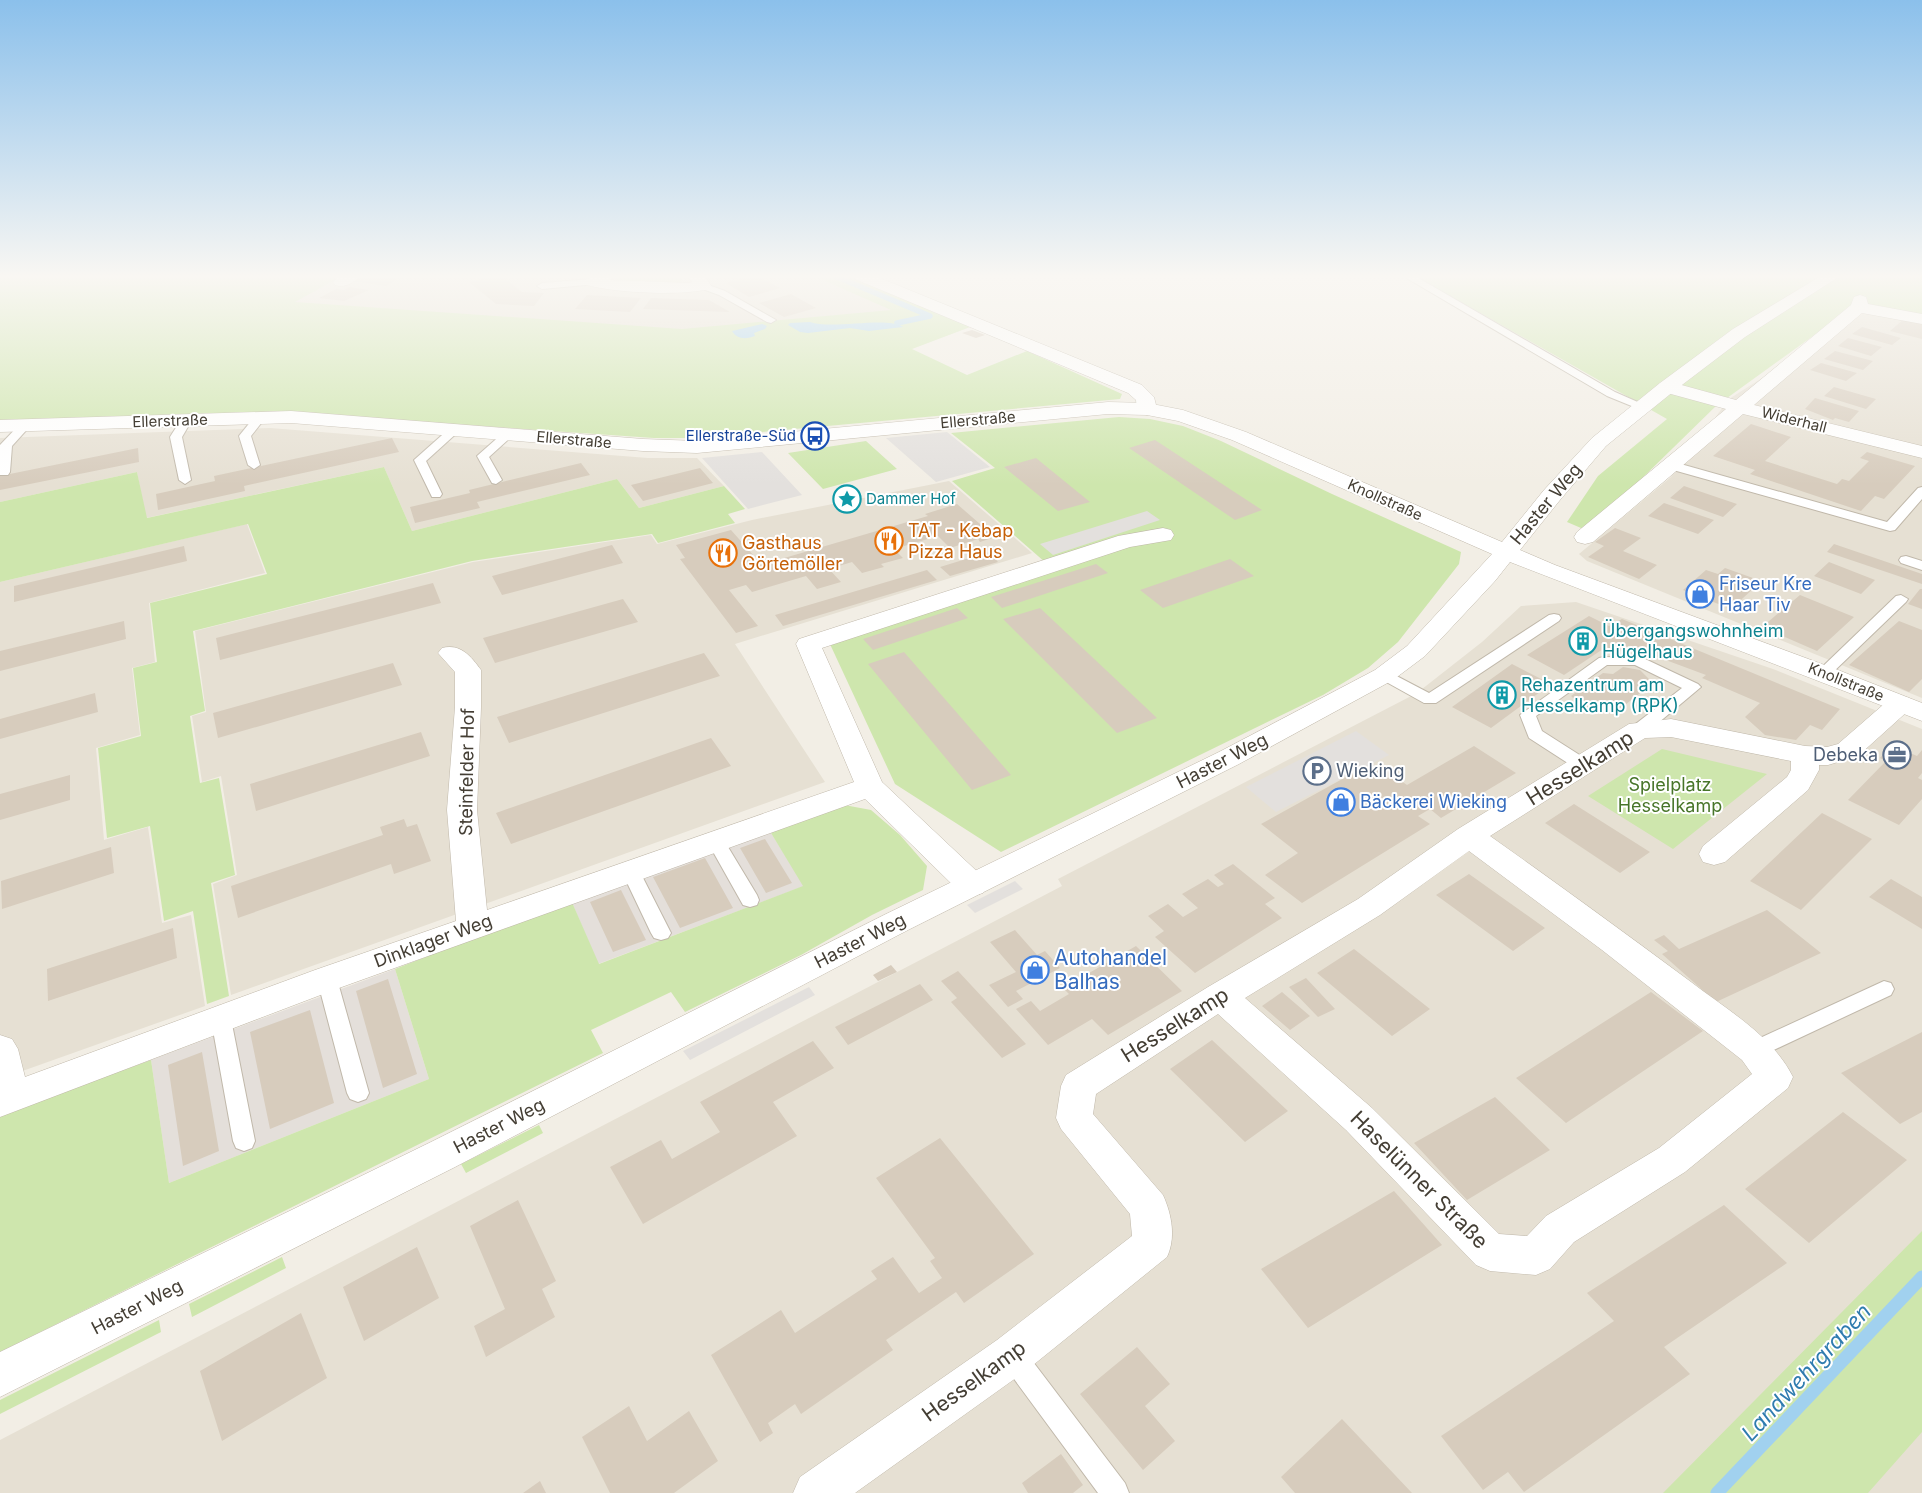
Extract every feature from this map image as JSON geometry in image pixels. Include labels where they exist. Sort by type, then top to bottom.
[{"type":"street","points":[[1030,346],[1135,389],[1145,396],[1148,402],[1147,408]]},
{"type":"street","name":"Haster Weg","points":[[0,1375],[442,1155],[972,884],[1229,758],[1384,675],[1416,651],[1487,576],[1552,495],[1599,442],[1722,346]]},
{"type":"street","points":[[1585,537],[1810,346]]},
{"type":"street","name":"Widerhall","points":[[1667,387],[1739,407],[1922,452]]},
{"type":"street","name":"Ellerstraße","points":[[0,426],[291,417],[643,446],[697,447],[1108,408],[1147,408]]},
{"type":"street","name":"Knollstraße","points":[[1147,408],[1183,416],[1238,436],[1577,582],[1824,673],[1911,708]]},
{"type":"street","points":[[972,884],[870,787],[808,644],[1126,542],[1163,535]]},
{"type":"street","name":"Steinfelder Hof","points":[[451,653],[468,670],[468,707],[462,810],[473,926]]},
{"type":"street","name":"Hesselkamp","points":[[816,1493],[1012,1355],[1152,1244],[1149,1208],[1074,1118],[1079,1086],[1220,996],[1369,907],[1469,836],[1639,730],[1671,728],[1805,755],[1828,756],[1848,750],[1911,708]]},
{"type":"street","points":[[1714,854],[1798,783],[1805,770],[1805,755]]},
{"type":"street","name":"Dinklager Weg","points":[[6,1100],[473,926],[870,787]]},
{"type":"street","name":"Haselünner Straße","points":[[1220,996],[1359,1120],[1490,1252],[1536,1256],[1560,1229],[1672,1160],[1776,1077],[1754,1050],[1613,941],[1469,836]]},
{"type":"street","points":[[0,1049],[6,1100]]},
{"type":"lane","points":[[1528,346],[1611,394],[1643,406]]},
{"type":"lane","points":[[254,465],[245,436],[260,417]]},
{"type":"lane","points":[[186,420],[176,438],[186,480]]},
{"type":"lane","points":[[4,472],[6,445],[26,425]]},
{"type":"lane","points":[[436,494],[420,460],[454,430]]},
{"type":"lane","points":[[496,480],[483,456],[507,435]]},
{"type":"lane","points":[[1670,465],[1890,527],[1922,491]]},
{"type":"lane","points":[[1906,560],[1922,566]]},
{"type":"lane","points":[[1824,673],[1901,599]]},
{"type":"lane","points":[[1384,675],[1430,700],[1554,618]]},
{"type":"lane","points":[[1583,765],[1535,734],[1528,714],[1604,661],[1638,661],[1693,687],[1639,730]]},
{"type":"lane","points":[[716,841],[750,900]]},
{"type":"lane","points":[[630,870],[661,933]]},
{"type":"lane","points":[[327,979],[358,1094]]},
{"type":"lane","points":[[1754,1050],[1884,989]]},
{"type":"lane","points":[[221,1019],[244,1141]]},
{"type":"lane","points":[[1012,1355],[1114,1493]]},
{"type":"shaded area","points":[[833,346],[920,346],[911,349]]},
{"type":"shaded area","points":[[1812,346],[1922,346],[1922,698],[1587,561],[1579,554],[1671,477],[1729,399]]},
{"type":"shaded area","points":[[270,428],[648,458],[697,458],[724,486],[639,508],[617,479],[412,531],[384,467],[146,518],[137,472],[0,502],[0,438]]},
{"type":"shaded area","name":"Dammer Hof","points":[[947,432],[990,467],[936,482],[886,438]]},
{"type":"shaded area","points":[[762,452],[802,495],[748,509],[702,458]]},
{"type":"shaded area","points":[[949,481],[1032,553],[735,644],[825,782],[231,995],[213,884],[237,875],[221,776],[202,782],[192,716],[206,712],[195,631],[473,562],[651,535],[657,544],[752,520]]},
{"type":"shaded area","points":[[1147,511],[1160,520],[1053,555],[1040,544]]},
{"type":"shaded area","points":[[247,524],[265,573],[149,603],[155,662],[132,668],[140,735],[96,748],[104,840],[148,827],[162,923],[191,915],[205,1006],[0,1079],[0,582]]},
{"type":"shaded area","points":[[1576,602],[1773,669],[1922,729],[1922,1493],[0,1493],[0,1440],[1062,886],[1058,879],[1417,693],[1482,642],[1521,606]]},
{"type":"shaded area","name":"Wieking","points":[[1356,731],[1389,755],[1276,812],[1246,787]]},
{"type":"shaded area","points":[[768,828],[804,886],[598,964],[571,900]]},
{"type":"shaded area","points":[[1015,881],[1023,889],[975,913],[967,905]]},
{"type":"shaded area","points":[[395,969],[429,1079],[169,1183],[151,1060]]},
{"type":"shaded area","points":[[809,987],[815,995],[690,1060],[683,1051]]},
{"type":"green space","points":[[0,346],[921,346],[912,349],[967,375],[1027,351],[1122,394],[1120,399],[698,438],[654,438],[275,412],[0,421]]},
{"type":"green space","points":[[1538,346],[1800,346],[1716,406],[1588,531],[1567,522],[1598,476],[1667,419]]},
{"type":"green space","points":[[1119,417],[1150,419],[1183,426],[1221,441],[1332,494],[1461,552],[1459,564],[1398,642],[1368,668],[1323,695],[1001,852],[895,784],[829,642],[1054,570],[952,481],[995,468],[951,433]]},
{"type":"green space","points":[[866,441],[897,469],[823,489],[788,453]]},
{"type":"green space","points":[[384,467],[412,531],[617,479],[639,508],[724,486],[745,509],[728,514],[735,523],[658,543],[652,534],[472,561],[193,631],[205,711],[190,716],[200,783],[219,778],[235,875],[211,883],[229,996],[207,1004],[193,911],[164,921],[150,826],[107,838],[98,748],[141,736],[133,668],[157,662],[150,603],[267,574],[248,524],[0,582],[0,502],[137,472],[147,518]]},
{"type":"green space","name":"Spielplatz Hesselkamp","points":[[1662,749],[1767,774],[1673,849],[1588,796]]},
{"type":"green space","points":[[839,804],[871,810],[900,835],[927,866],[923,890],[872,915],[801,955],[685,1012],[671,992],[591,1030],[603,1053],[0,1352],[0,1115],[151,1060],[169,1183],[429,1079],[395,969],[571,900],[599,964],[803,886],[768,828]]},
{"type":"green space","points":[[539,1125],[543,1133],[466,1173],[461,1164]]},
{"type":"green space","points":[[1922,1231],[1922,1432],[1868,1493],[1663,1493]]},
{"type":"green space","points":[[282,1257],[286,1268],[192,1317],[189,1304]]},
{"type":"green space","points":[[159,1320],[161,1332],[0,1414],[0,1400]]},
{"type":"building","points":[[1838,346],[1877,346],[1882,347],[1871,356]]},
{"type":"building","points":[[1835,351],[1873,361],[1863,370],[1824,359]]},
{"type":"building","points":[[1821,363],[1857,373],[1846,381],[1810,370]]},
{"type":"building","points":[[1834,387],[1876,399],[1866,409],[1824,396]]},
{"type":"building","points":[[1815,398],[1859,411],[1849,422],[1835,418],[1833,420],[1805,409]]},
{"type":"building","points":[[1751,424],[1791,437],[1765,461],[1837,484],[1842,479],[1849,481],[1869,461],[1860,458],[1867,452],[1915,466],[1884,499],[1875,496],[1861,511],[1750,474],[1755,470],[1713,456]]},
{"type":"building","points":[[392,438],[399,452],[244,486],[245,491],[158,510],[156,494],[215,481],[214,476]]},
{"type":"building","points":[[1155,440],[1262,510],[1235,520],[1129,448]]},
{"type":"building","points":[[138,448],[139,462],[0,490],[0,476]]},
{"type":"building","points":[[1036,458],[1090,502],[1058,511],[1004,467]]},
{"type":"building","points":[[581,463],[590,475],[477,502],[480,508],[415,523],[410,507],[470,493],[469,490]]},
{"type":"building","points":[[700,468],[713,483],[643,501],[631,485]]},
{"type":"building","points":[[1684,486],[1737,504],[1723,517],[1670,498]]},
{"type":"building","points":[[1664,503],[1714,520],[1698,534],[1648,516]]},
{"type":"building","points":[[957,504],[995,537],[980,542],[978,539],[950,548],[938,536],[894,549],[903,558],[881,564],[884,567],[862,573],[852,562],[829,569],[841,582],[817,589],[806,576],[752,592],[746,585],[729,590],[758,626],[736,633],[680,559],[685,558],[676,545],[731,530],[754,556],[746,558],[753,567],[928,516],[925,514]]},
{"type":"building","points":[[1615,528],[1641,538],[1623,551],[1657,565],[1639,579],[1588,557],[1604,546],[1595,542]]},
{"type":"building","points":[[1834,544],[1922,574],[1922,584],[1827,552]]},
{"type":"building","points":[[612,545],[623,563],[502,595],[492,576]]},
{"type":"building","points":[[184,546],[187,561],[14,602],[14,586]]},
{"type":"building","points":[[989,552],[998,562],[950,576],[940,567]]},
{"type":"building","points":[[1230,559],[1254,576],[1163,608],[1140,590]]},
{"type":"building","points":[[1829,562],[1875,580],[1861,594],[1814,576]]},
{"type":"building","points":[[1096,564],[1108,573],[1002,608],[991,597]]},
{"type":"building","points":[[1725,568],[1753,578],[1746,585],[1754,588],[1731,609],[1683,590],[1706,570],[1718,574]]},
{"type":"building","points":[[927,570],[937,580],[783,626],[775,615]]},
{"type":"building","points":[[433,583],[441,603],[220,660],[216,638]]},
{"type":"building","points":[[1922,589],[1922,609],[1908,604]]},
{"type":"building","points":[[1800,595],[1854,617],[1817,651],[1762,627]]},
{"type":"building","points":[[623,599],[638,622],[495,663],[483,638]]},
{"type":"building","points":[[957,608],[968,618],[873,650],[863,639]]},
{"type":"building","points":[[1040,608],[1157,718],[1117,733],[1003,619]]},
{"type":"building","points":[[1589,616],[1609,626],[1622,619],[1840,709],[1822,730],[1810,725],[1796,740],[1765,735],[1745,717],[1760,703],[1702,678],[1706,675],[1628,646],[1618,653],[1606,647],[1564,675],[1527,655]]},
{"type":"building","points":[[124,621],[126,639],[0,671],[0,651]]},
{"type":"building","points":[[1899,621],[1922,630],[1922,679],[1909,692],[1849,665]]},
{"type":"building","points":[[904,652],[1011,775],[972,790],[868,664]]},
{"type":"building","points":[[704,653],[720,676],[509,743],[497,717]]},
{"type":"building","points":[[393,663],[402,685],[218,738],[213,713]]},
{"type":"building","name":"Rehazentrum am Hesselkamp (RPK)","points":[[1512,664],[1551,684],[1491,728],[1452,707]]},
{"type":"building","points":[[1623,667],[1640,670],[1653,683],[1621,708],[1605,705],[1597,710],[1585,709],[1571,696],[1603,673],[1613,674]]},
{"type":"building","points":[[95,693],[98,712],[0,739],[0,719]]},
{"type":"building","points":[[421,732],[430,756],[256,811],[250,784]]},
{"type":"building","points":[[711,738],[731,766],[511,844],[496,813]]},
{"type":"building","points":[[1892,745],[1917,756],[1922,750],[1922,773],[1918,778],[1922,780],[1922,799],[1899,825],[1848,800],[1886,761],[1880,758]]},
{"type":"building","points":[[1474,746],[1516,773],[1441,818],[1430,809],[1418,816],[1430,824],[1302,903],[1265,875],[1298,853],[1261,824],[1355,772],[1360,776],[1379,766],[1407,785]]},
{"type":"building","points":[[70,775],[70,800],[0,820],[0,794]]},
{"type":"building","points":[[1574,804],[1650,852],[1620,873],[1545,823]]},
{"type":"building","points":[[1822,813],[1872,839],[1801,910],[1750,881]]},
{"type":"building","points":[[404,819],[407,827],[417,824],[431,861],[394,874],[391,864],[238,918],[231,886],[383,835],[380,827]]},
{"type":"building","points":[[765,839],[792,883],[766,893],[740,848]]},
{"type":"building","points":[[111,847],[114,873],[2,909],[1,881]]},
{"type":"building","points":[[705,858],[733,908],[680,928],[653,877]]},
{"type":"building","points":[[1233,864],[1275,898],[1265,904],[1282,918],[1195,973],[1155,937],[1164,931],[1148,916],[1168,904],[1183,917],[1198,908],[1182,894],[1208,879],[1218,887],[1224,884],[1214,875]]},
{"type":"building","points":[[1469,874],[1545,928],[1513,951],[1436,895]]},
{"type":"building","points":[[1891,879],[1922,897],[1922,929],[1869,897]]},
{"type":"building","points":[[621,890],[646,940],[613,952],[590,902]]},
{"type":"building","points":[[1767,910],[1821,953],[1716,1002],[1662,954],[1668,951],[1654,940],[1664,935],[1679,949]]},
{"type":"building","points":[[173,928],[177,958],[48,1001],[47,969]]},
{"type":"building","name":"Autohandel Balhas","points":[[1015,930],[1037,955],[1045,951],[1060,968],[1016,991],[1023,999],[1008,1007],[989,985],[1016,972],[990,942]]},
{"type":"building","points":[[1136,946],[1182,991],[1108,1035],[1092,1019],[1048,1045],[1016,1009],[1031,1001],[1040,1011],[1069,994],[1063,988]]},
{"type":"building","points":[[1354,949],[1430,1009],[1392,1036],[1317,973]]},
{"type":"building","points":[[891,965],[897,972],[878,981],[873,975]]},
{"type":"building","points":[[958,971],[1026,1044],[1002,1058],[951,1002],[957,998],[941,981]]},
{"type":"building","points":[[1306,978],[1335,1009],[1318,1017],[1289,987]]},
{"type":"building","points":[[388,979],[417,1074],[383,1088],[356,991]]},
{"type":"building","points":[[920,984],[933,1000],[848,1045],[835,1027]]},
{"type":"building","points":[[1282,992],[1310,1016],[1290,1030],[1262,1006]]},
{"type":"building","points":[[1651,992],[1703,1031],[1566,1123],[1516,1078]]},
{"type":"building","points":[[310,1010],[334,1103],[270,1129],[250,1032]]},
{"type":"building","points":[[1922,1032],[1922,1112],[1900,1124],[1841,1073]]},
{"type":"building","points":[[1212,1040],[1288,1111],[1245,1142],[1170,1069]]},
{"type":"building","points":[[813,1041],[834,1068],[773,1102],[797,1136],[643,1224],[610,1167],[661,1140],[672,1159],[720,1132],[700,1102]]},
{"type":"building","points":[[202,1052],[219,1151],[183,1166],[168,1065]]},
{"type":"building","points":[[1495,1097],[1550,1150],[1467,1200],[1414,1143]]},
{"type":"building","points":[[1843,1112],[1907,1160],[1809,1243],[1745,1189]]},
{"type":"building","points":[[940,1138],[1034,1254],[964,1303],[956,1292],[886,1340],[893,1350],[801,1414],[795,1404],[768,1423],[773,1433],[760,1442],[711,1355],[781,1310],[795,1333],[877,1279],[871,1271],[893,1257],[919,1293],[942,1278],[930,1261],[935,1258],[876,1178]]},
{"type":"building","points":[[1394,1191],[1442,1245],[1308,1328],[1261,1269]]},
{"type":"building","points":[[518,1200],[556,1281],[542,1289],[555,1317],[486,1357],[474,1326],[505,1309],[470,1226]]},
{"type":"building","points":[[1724,1205],[1787,1263],[1664,1347],[1690,1374],[1524,1492],[1508,1472],[1483,1490],[1441,1436],[1614,1321],[1587,1293]]},
{"type":"building","points":[[417,1247],[439,1298],[364,1341],[343,1287]]},
{"type":"building","points":[[301,1313],[327,1378],[222,1441],[200,1371]]},
{"type":"building","points":[[1137,1347],[1170,1384],[1145,1406],[1175,1441],[1143,1470],[1080,1394]]},
{"type":"building","points":[[629,1406],[647,1441],[689,1411],[718,1461],[674,1493],[610,1493],[582,1437]]},
{"type":"building","points":[[1342,1419],[1412,1493],[1295,1493],[1281,1477]]},
{"type":"building","points":[[1061,1454],[1083,1485],[1073,1493],[1028,1493],[1022,1483]]},
{"type":"building","points":[[540,1481],[546,1493],[523,1493]]},
{"type":"waterway","name":"Landwehrgraben","points":[[1717,1493],[1922,1277]]},
{"type":"place","name":"Ellerstraße-Süd","points":[[815,436]]},
{"type":"place","name":"Dammer Hof","points":[[847,499]]},
{"type":"place","name":"TAT - Kebap Pizza Haus","points":[[889,541]]},
{"type":"place","name":"Gasthaus Görtemöller","points":[[723,553]]},
{"type":"place","name":"Friseur Kre Haar Tiv","points":[[1700,594]]},
{"type":"place","name":"Übergangswohnheim Hügelhaus","points":[[1583,641]]},
{"type":"place","name":"Rehazentrum am Hesselkamp (RPK)","points":[[1502,695]]},
{"type":"place","name":"Debeka","points":[[1897,755]]},
{"type":"place","name":"Wieking","points":[[1317,771]]},
{"type":"place","name":"Bäckerei Wieking","points":[[1341,802]]},
{"type":"place","name":"Autohandel Balhas","points":[[1035,970]]}]
